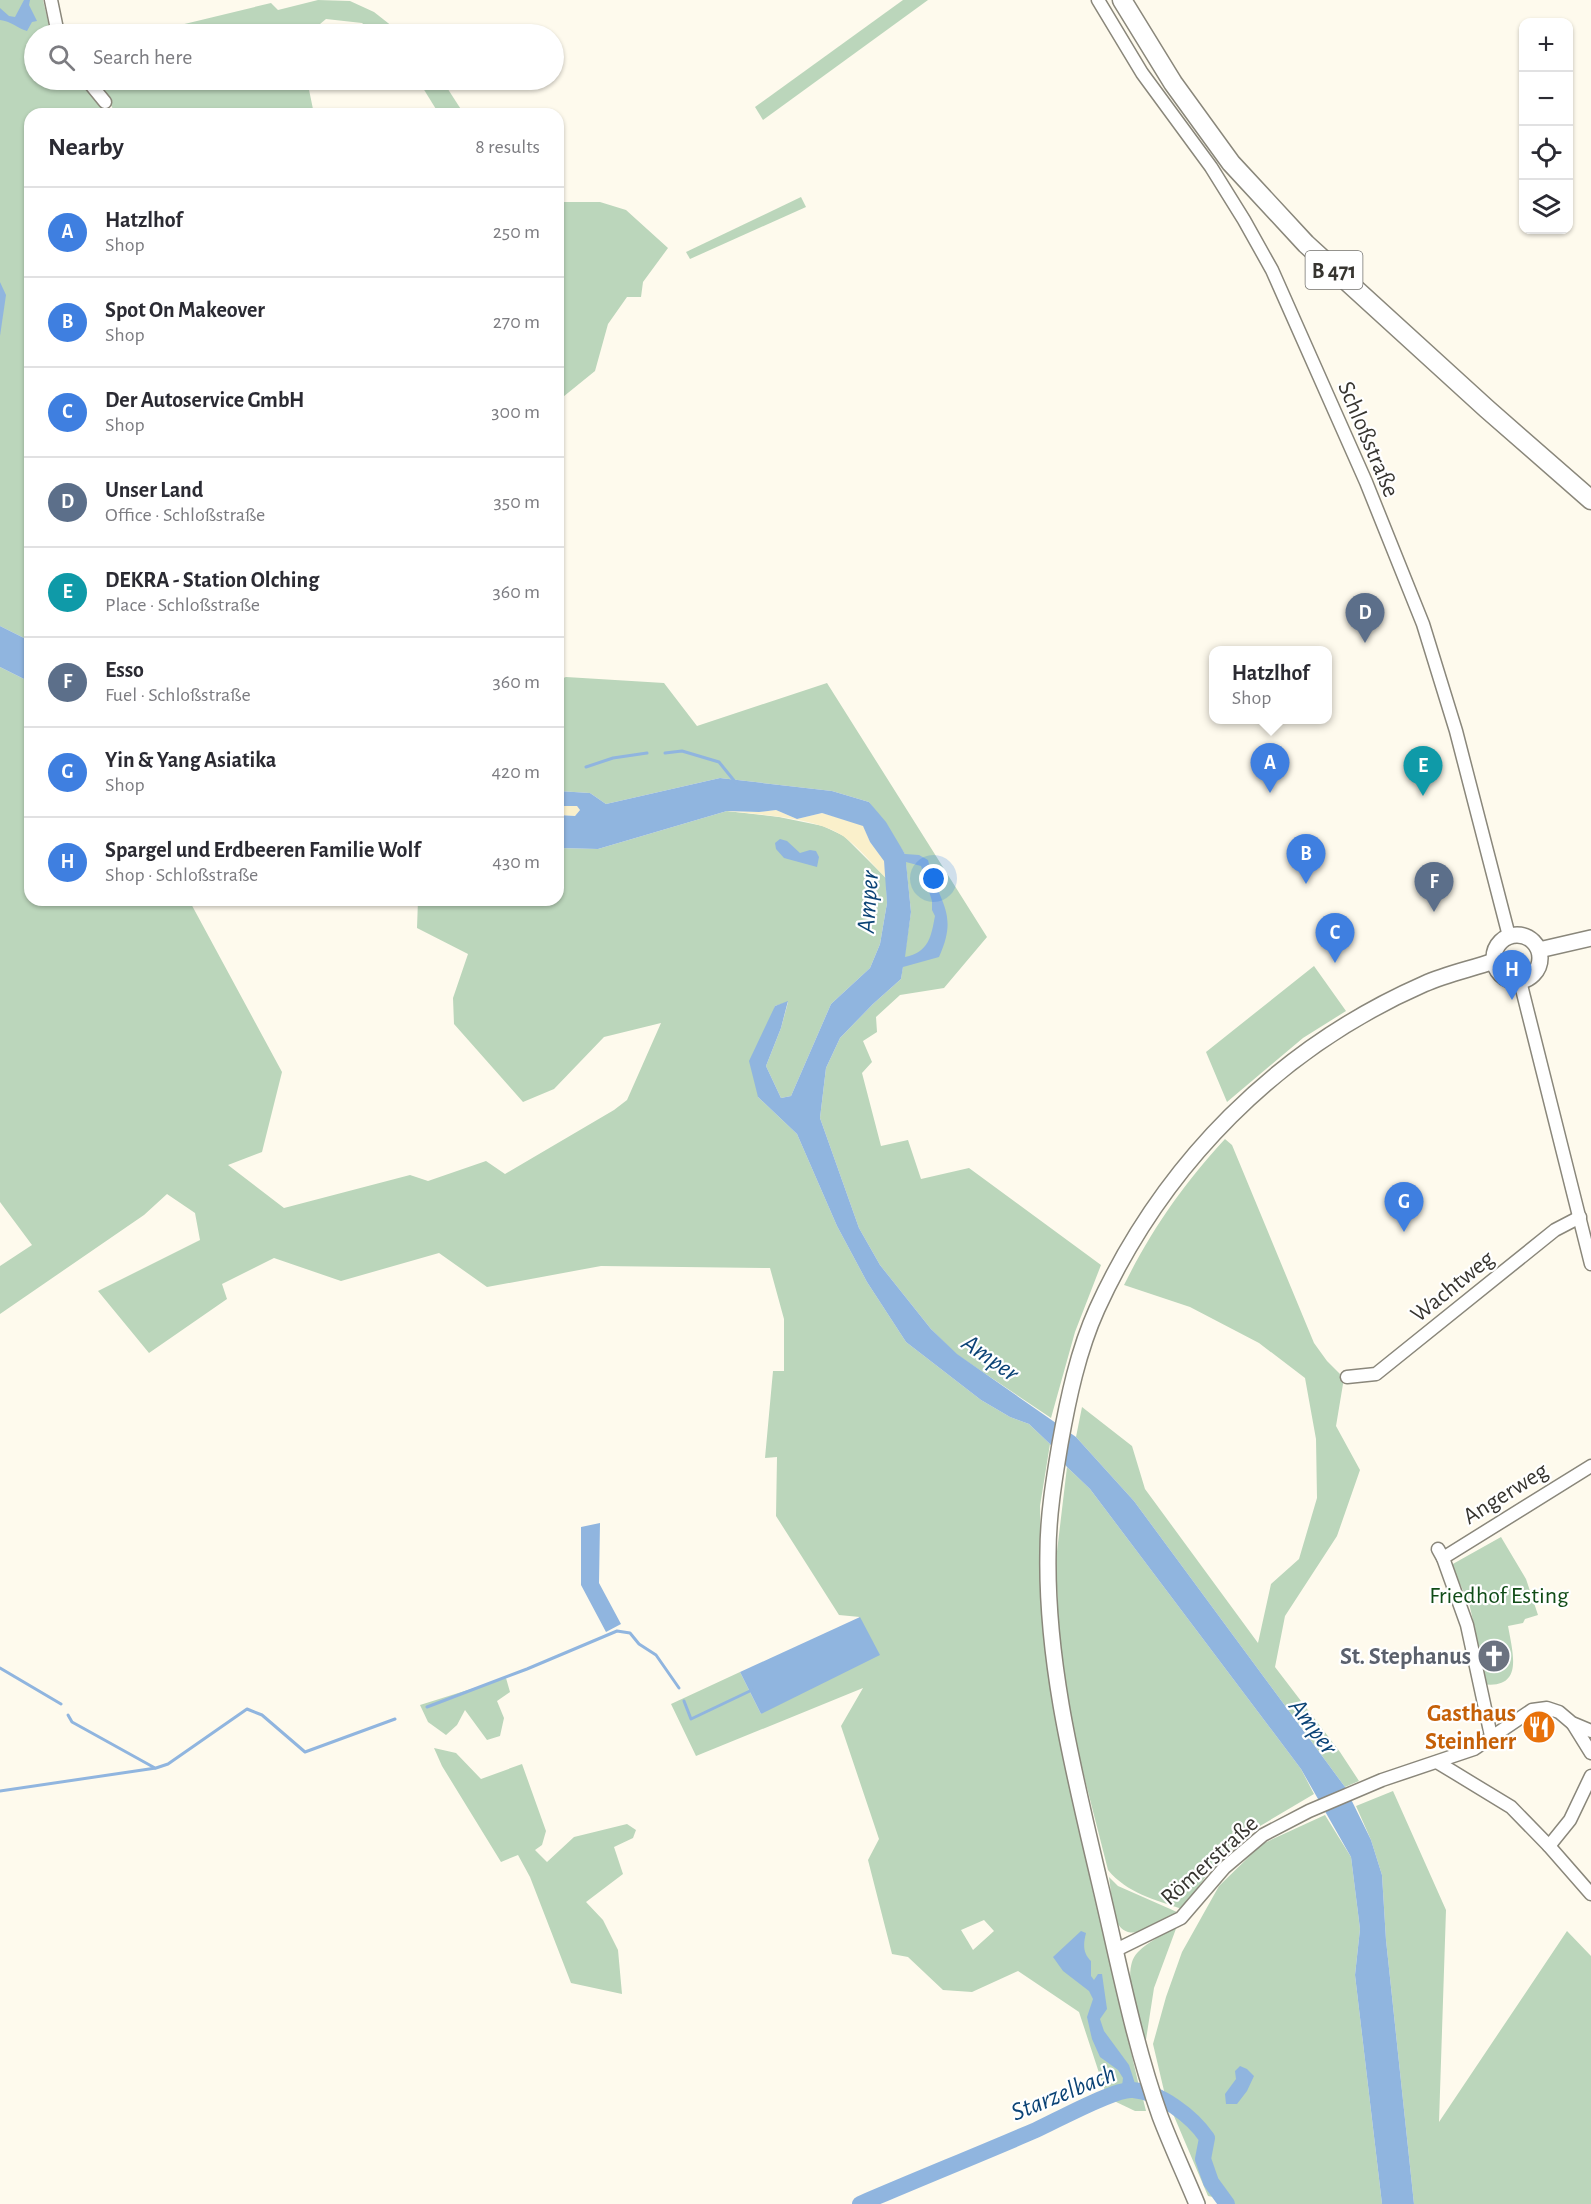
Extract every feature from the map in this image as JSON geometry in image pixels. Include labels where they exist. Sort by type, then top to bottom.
[{"type":"highway","name":"B 471","points":[[1122,0],[1173,83],[1231,163],[1306,244],[1591,500]]},
{"type":"main road","points":[[1516,934],[1530,938],[1539,950],[1537,970],[1527,979],[1520,981],[1506,978],[1496,968],[1494,961],[1497,946],[1509,936],[1516,934]]},
{"type":"main road","points":[[1539,950],[1591,938]]},
{"type":"main road","points":[[1197,2204],[1155,2099],[1073,1771],[1055,1667],[1050,1618],[1048,1553],[1050,1502],[1074,1376],[1095,1312],[1124,1255],[1164,1192],[1216,1129],[1310,1047],[1371,1011],[1426,983],[1494,961]]},
{"type":"street","points":[[51,0],[56,24]]},
{"type":"street","name":"Schloßstraße","points":[[1098,0],[1142,74],[1210,167],[1272,270],[1366,482],[1423,624],[1456,731],[1509,936]]},
{"type":"street","points":[[95,90],[105,102]]},
{"type":"street","points":[[1520,981],[1591,1264]]},
{"type":"street","name":"Wachtweg","points":[[1347,1377],[1376,1374],[1554,1230],[1581,1217]]},
{"type":"street","name":"Angerweg","points":[[1491,1736],[1467,1625],[1440,1554],[1591,1466]]},
{"type":"street","name":"Römerstraße","points":[[1116,1950],[1181,1918],[1224,1868],[1263,1835],[1363,1787],[1474,1749],[1532,1710],[1547,1708],[1559,1712],[1572,1723],[1591,1731]]},
{"type":"street","points":[[1572,1723],[1591,1753]]},
{"type":"street","points":[[1437,1762],[1510,1807],[1549,1846],[1591,1894]]},
{"type":"street","points":[[1549,1846],[1570,1820],[1591,1776]]},
{"type":"green space","points":[[0,0],[43,0],[49,24],[24,24],[24,90],[89,90],[103,108],[24,108],[24,638],[0,626]]},
{"type":"green space","points":[[318,0],[350,1],[374,12],[389,24],[363,24],[326,19],[320,24],[184,24],[271,3],[278,10]]},
{"type":"green space","points":[[903,0],[928,0],[763,120],[755,107]]},
{"type":"green space","points":[[102,90],[309,90],[313,108],[112,108]]},
{"type":"green space","points":[[424,90],[448,90],[460,108],[435,108]]},
{"type":"green space","points":[[801,197],[806,207],[690,259],[686,252]]},
{"type":"green space","points":[[564,202],[600,202],[626,210],[668,248],[643,282],[641,297],[627,297],[608,324],[595,371],[564,396]]},
{"type":"green space","points":[[0,667],[24,679],[24,906],[192,906],[282,1072],[262,1152],[228,1165],[284,1208],[410,1175],[428,1181],[486,1161],[505,1174],[614,1110],[627,1100],[661,1023],[604,1037],[554,1089],[523,1102],[454,1024],[453,998],[468,954],[417,928],[418,906],[564,906],[564,848],[598,849],[727,811],[779,817],[823,826],[844,836],[886,878],[887,903],[880,944],[870,968],[831,1004],[791,1096],[781,1098],[766,1066],[781,1028],[788,1002],[775,1006],[758,1097],[797,1134],[837,1226],[867,1282],[906,1342],[981,1400],[1010,1417],[1029,1424],[1050,1444],[1040,1506],[1041,1560],[1058,1724],[1087,1866],[1139,2086],[1106,2094],[1079,2012],[1018,1971],[972,1992],[943,1990],[908,1957],[892,1954],[868,1860],[879,1839],[841,1726],[863,1688],[696,1756],[671,1704],[740,1672],[761,1714],[860,1617],[839,1615],[776,1516],[777,1457],[765,1458],[773,1371],[784,1371],[784,1319],[770,1268],[601,1266],[487,1287],[439,1253],[341,1281],[274,1258],[222,1284],[227,1299],[149,1353],[98,1291],[200,1240],[195,1213],[167,1194],[144,1215],[0,1314],[0,1266],[32,1245],[0,1202]],"holes":[[[984,1920],[994,1931],[973,1950],[961,1930]]]},
{"type":"green space","points":[[564,678],[664,683],[697,726],[827,683],[987,937],[944,988],[900,995],[876,1017],[877,1032],[863,1041],[872,1062],[862,1073],[881,1146],[908,1140],[921,1179],[969,1168],[1101,1265],[1075,1332],[1051,1418],[956,1354],[931,1329],[880,1265],[859,1228],[820,1118],[826,1068],[840,1038],[901,979],[911,912],[905,854],[869,802],[832,791],[720,778],[606,804],[590,793],[564,791]]},
{"type":"green space","points":[[1314,966],[1346,1011],[1303,1038],[1227,1102],[1206,1052]]},
{"type":"green space","points":[[1225,1139],[1232,1145],[1314,1343],[1327,1361],[1344,1378],[1336,1426],[1360,1470],[1337,1536],[1285,1616],[1275,1667],[1340,1752],[1359,1781],[1345,1787],[1134,1501],[1076,1437],[1082,1407],[1132,1446],[1145,1489],[1258,1643],[1271,1584],[1299,1559],[1317,1498],[1316,1439],[1305,1378],[1259,1343],[1190,1307],[1124,1285],[1169,1209]]},
{"type":"green space","points":[[1067,1467],[1090,1489],[1301,1769],[1314,1794],[1255,1829],[1212,1868],[1182,1909],[1133,1890],[1108,1870],[1069,1717],[1059,1637],[1056,1560]]},
{"type":"green space","name":"Friedhof Esting","points":[[1501,1537],[1526,1579],[1538,1615],[1525,1619],[1523,1623],[1508,1626],[1513,1658],[1510,1676],[1495,1684],[1482,1684],[1475,1629],[1469,1603],[1451,1565]]},
{"type":"green space","points":[[506,1678],[510,1692],[497,1701],[504,1718],[500,1736],[487,1740],[465,1710],[457,1725],[446,1735],[428,1722],[420,1705]]},
{"type":"green space","points":[[434,1748],[456,1753],[481,1779],[522,1764],[546,1831],[542,1845],[535,1850],[547,1862],[574,1837],[627,1824],[636,1830],[633,1838],[614,1847],[623,1874],[586,1902],[603,1920],[618,1950],[622,1994],[571,1983],[530,1877],[518,1855],[501,1862],[442,1766]]},
{"type":"green space","points":[[1393,1791],[1446,1910],[1439,2122],[1567,1931],[1591,1956],[1591,2204],[1414,2204],[1386,1940],[1382,1875],[1371,1840],[1356,1806]]},
{"type":"green space","points":[[1325,1815],[1351,1857],[1360,1929],[1355,1975],[1382,2204],[1225,2204],[1218,2198],[1208,2196],[1165,2095],[1153,2044],[1182,1952],[1219,1886],[1262,1844]]},
{"type":"green space","points":[[1109,1877],[1118,1886],[1177,1912],[1145,1930],[1128,1932],[1121,1928],[1116,1920]]},
{"type":"green space","points":[[1177,1926],[1154,1988],[1145,2046],[1133,1997],[1130,1971],[1138,1952]]},
{"type":"green space","points":[[1142,2095],[1146,2111],[1135,2111],[1112,2100]]},
{"type":"sand","points":[[564,806],[577,806],[580,810],[575,816],[564,815]]},
{"type":"sand","points":[[776,810],[797,819],[822,813],[863,825],[870,842],[884,860],[886,878],[855,845],[832,830],[787,818],[727,811]]},
{"type":"water","points":[[24,0],[30,0],[29,5],[37,21],[24,24],[24,30],[0,20],[0,8],[9,16],[15,17]]},
{"type":"water","points":[[0,282],[6,295],[0,336]]},
{"type":"water","points":[[0,626],[24,638],[24,679],[0,667]]},
{"type":"water","points":[[720,778],[832,791],[869,802],[886,822],[905,854],[919,855],[928,860],[947,917],[945,941],[939,957],[903,967],[901,979],[840,1038],[826,1068],[820,1118],[859,1228],[880,1265],[931,1329],[957,1354],[1076,1437],[1134,1501],[1345,1787],[1371,1840],[1382,1875],[1386,1940],[1414,2204],[1382,2204],[1355,1975],[1360,1929],[1351,1857],[1301,1769],[1090,1489],[1067,1467],[1050,1444],[1029,1424],[1010,1417],[981,1400],[906,1342],[867,1282],[837,1226],[797,1134],[758,1097],[749,1061],[775,1006],[788,1001],[781,1028],[766,1066],[781,1098],[791,1096],[831,1004],[870,968],[880,944],[887,903],[884,861],[870,842],[863,826],[822,813],[797,819],[776,810],[727,811],[598,849],[564,848],[564,815],[575,816],[580,810],[577,806],[564,806],[564,791],[590,793],[606,804]],"holes":[[[906,862],[921,866],[935,916],[928,942],[913,955],[905,957],[911,912]]]},
{"type":"water","points":[[780,839],[787,841],[800,853],[816,851],[819,857],[817,867],[784,858],[776,849],[775,843]]},
{"type":"water","points":[[600,1523],[599,1583],[621,1624],[606,1632],[581,1585],[581,1527]]},
{"type":"water","points":[[860,1617],[880,1655],[761,1714],[740,1672]]},
{"type":"water","points":[[1081,1931],[1086,1933],[1084,1949],[1091,1961],[1091,1976],[1094,1980],[1098,1974],[1102,1974],[1107,2009],[1100,2019],[1104,2031],[1129,2065],[1138,2093],[1110,2099],[1108,2095],[1122,2086],[1123,2078],[1118,2070],[1100,2057],[1092,2039],[1087,2017],[1093,1999],[1089,1991],[1063,1971],[1053,1957]]},
{"type":"water","points":[[1240,2066],[1254,2076],[1247,2091],[1237,2104],[1226,2104],[1225,2094],[1236,2079],[1235,2071]]},
{"type":"waterway","points":[[665,753],[682,751],[719,762],[736,783]]},
{"type":"waterway","points":[[586,767],[613,758],[647,753]]},
{"type":"waterway","points":[[427,1707],[527,1669],[617,1631],[630,1633],[639,1644],[656,1655],[679,1688]]},
{"type":"waterway","points":[[0,1668],[61,1704]]},
{"type":"waterway","points":[[684,1701],[691,1719],[752,1690]]},
{"type":"waterway","points":[[0,1791],[156,1768],[168,1764],[247,1709],[262,1715],[305,1752],[395,1719]]},
{"type":"waterway","points":[[68,1715],[72,1722],[155,1768]]},
{"type":"waterway","name":"Starzelbach","points":[[860,2204],[1036,2130],[1100,2099],[1133,2090],[1154,2095],[1175,2106],[1201,2130],[1207,2138],[1203,2159],[1211,2182],[1227,2204]]},
{"type":"place","name":"Unser Land","points":[[1365,643]]},
{"type":"place","name":"Hatzlhof","points":[[1270,793]]},
{"type":"place","name":"DEKRA - Station Olching","points":[[1423,796]]},
{"type":"place","name":"Spot On Makeover","points":[[1306,884]]},
{"type":"place","name":"Esso","points":[[1434,912]]},
{"type":"place","name":"Der Autoservice GmbH","points":[[1335,963]]},
{"type":"place","name":"Spargel und Erdbeeren Familie Wolf","points":[[1512,1000]]},
{"type":"place","name":"Yin & Yang Asiatika","points":[[1404,1232]]},
{"type":"place","name":"St. Stephanus","points":[[1494,1656]]},
{"type":"place","name":"Gasthaus Steinherr","points":[[1539,1727]]},
{"type":"water label","name":"Amper","points":[[867,902]]},
{"type":"water label","name":"Amper","points":[[991,1357]]},
{"type":"water label","name":"Amper","points":[[1314,1726]]}]
